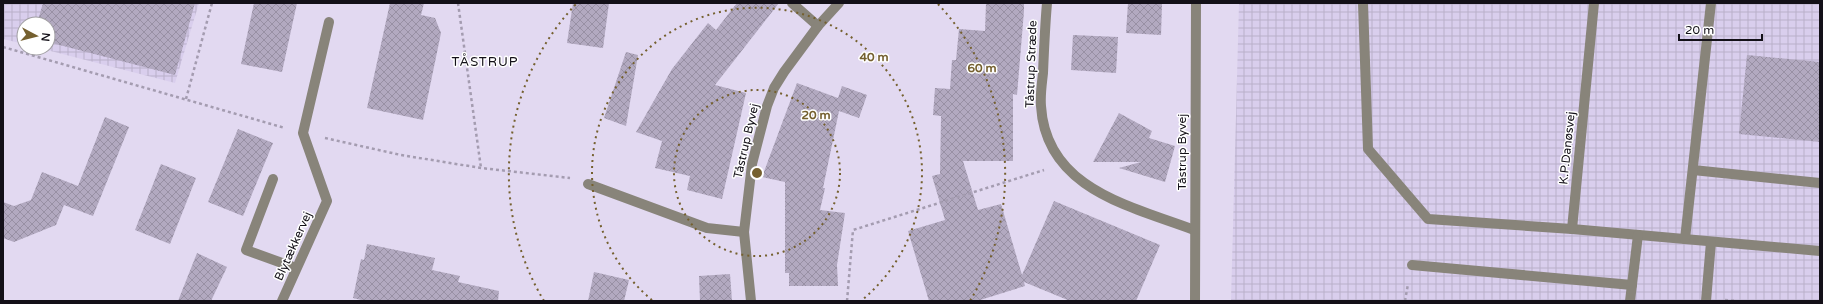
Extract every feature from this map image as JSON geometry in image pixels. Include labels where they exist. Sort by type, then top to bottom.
[{"type":"street","points":[[792,3],[818,26]]},
{"type":"street","name":"Tåstrup Byvej","points":[[751,301],[744,232],[752,164],[767,106],[774,88],[784,72],[818,26],[839,3]]},
{"type":"street","name":"Tåstrup Stræde","points":[[1047,3],[1041,106],[1048,140],[1059,160],[1076,178],[1090,188],[1126,204],[1194,230]]},
{"type":"street","name":"Tåstrup Byvej","points":[[1195,301],[1194,230],[1196,3]]},
{"type":"street","points":[[1363,3],[1368,149],[1428,219],[1572,229],[1820,252]]},
{"type":"street","name":"K.P.Danøsvej","points":[[1572,229],[1594,3]]},
{"type":"street","points":[[1685,239],[1712,3]]},
{"type":"street","name":"Blytækkervej","points":[[282,301],[327,201],[303,133],[329,22]]},
{"type":"street","points":[[1693,170],[1820,183]]},
{"type":"street","points":[[274,179],[246,250],[296,268]]},
{"type":"street","points":[[588,184],[707,228],[744,232]]},
{"type":"street","points":[[1630,301],[1638,235]]},
{"type":"street","points":[[1706,301],[1711,242]]},
{"type":"street","points":[[1412,265],[1632,285]]},
{"type":"path","points":[[186,99],[212,3]]},
{"type":"path","points":[[458,3],[481,168]]},
{"type":"path","points":[[847,301],[853,230],[1046,169],[1059,160]]},
{"type":"shaded area","points":[[3,3],[199,3],[175,83],[56,52],[56,16],[16,16],[16,42],[3,39]]},
{"type":"shaded area","points":[[1239,3],[1820,3],[1820,301],[1231,301]]},
{"type":"building","points":[[43,3],[195,3],[175,75],[56,44],[56,16],[39,16]]},
{"type":"building","points":[[254,3],[297,3],[282,72],[241,64]]},
{"type":"building","points":[[390,3],[424,3],[421,15],[435,18],[441,33],[423,120],[367,108]]},
{"type":"building","points":[[573,3],[609,3],[603,48],[567,43]]},
{"type":"building","points":[[737,3],[779,3],[715,85],[746,93],[722,199],[687,190],[690,176],[655,168],[662,141],[636,132],[672,69],[708,23],[716,30]]},
{"type":"building","points":[[986,3],[1024,3],[1024,11],[1017,95],[1013,94],[1013,161],[963,161],[978,210],[1001,204],[1022,275],[1054,201],[1160,245],[1136,301],[1070,301],[1024,282],[1025,286],[977,301],[929,301],[908,231],[945,220],[932,176],[940,174],[941,116],[933,115],[935,88],[950,89],[952,60],[956,60],[959,29],[985,31]]},
{"type":"building","points":[[1128,3],[1162,3],[1161,35],[1126,33]]},
{"type":"building","points":[[1073,35],[1118,37],[1116,73],[1071,70]]},
{"type":"building","points":[[626,52],[638,55],[626,126],[604,118]]},
{"type":"building","points":[[1747,55],[1820,62],[1820,142],[1739,134]]},
{"type":"building","points":[[797,83],[838,98],[842,86],[867,95],[859,118],[839,111],[823,188],[825,188],[820,210],[845,213],[837,265],[838,286],[789,286],[789,273],[785,273],[785,182],[762,177]]},
{"type":"building","points":[[1119,113],[1152,131],[1149,138],[1175,146],[1165,182],[1119,168],[1141,162],[1093,162]]},
{"type":"building","points":[[105,117],[129,127],[93,216],[64,205],[56,225],[14,242],[3,238],[3,202],[14,206],[31,200],[42,172],[78,186]]},
{"type":"building","points":[[238,129],[273,143],[243,216],[208,202]]},
{"type":"building","points":[[161,164],[196,178],[170,244],[135,230]]},
{"type":"building","points":[[367,244],[435,258],[432,270],[460,276],[458,282],[499,291],[498,301],[365,301],[353,298],[361,259],[364,260]]},
{"type":"building","points":[[197,253],[227,267],[211,301],[178,301]]},
{"type":"building","points":[[594,272],[629,280],[624,301],[588,301]]},
{"type":"building","points":[[730,274],[732,301],[700,301],[699,276]]},
{"type":"district","name":"TÅSTRUP","points":[[485,61]]}]
